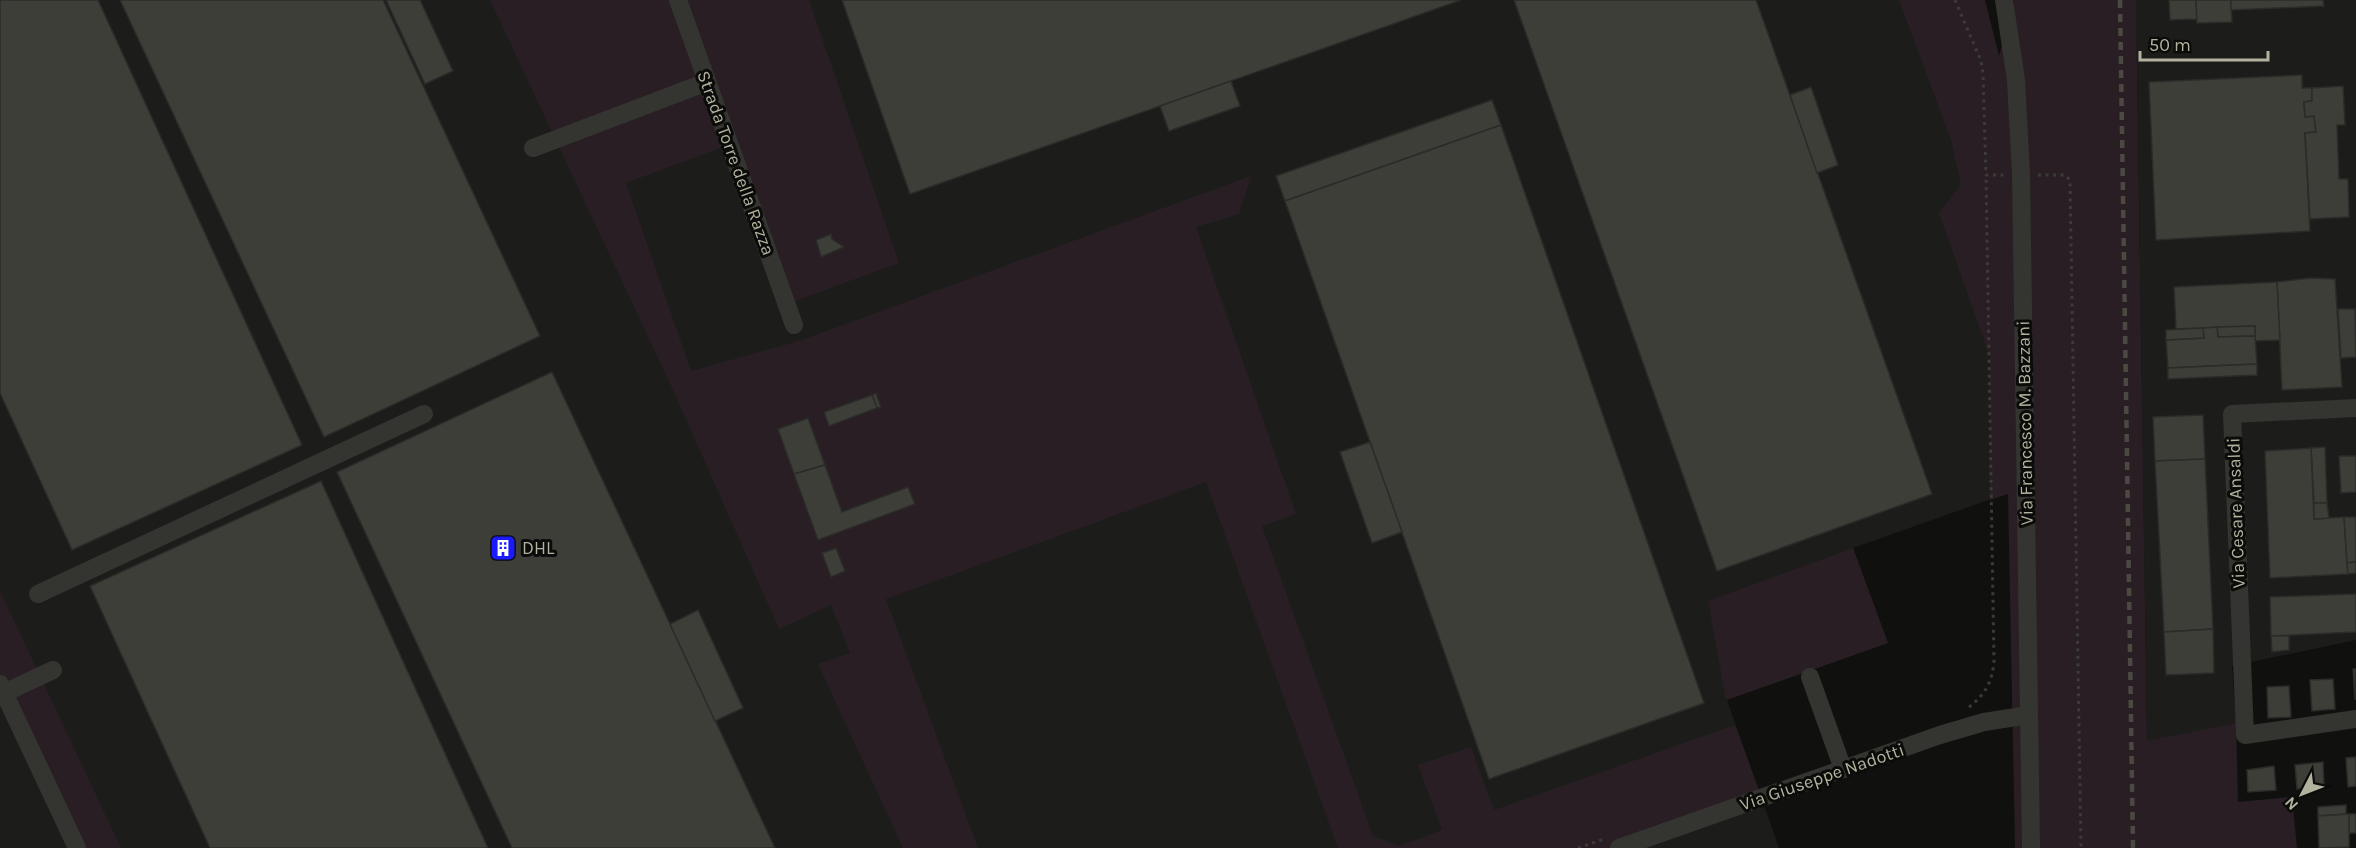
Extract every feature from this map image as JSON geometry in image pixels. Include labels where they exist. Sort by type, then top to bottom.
[{"type":"street","name":"Strada Torre della Razza","points":[[678,0],[794,325]]},
{"type":"street","name":"Via Francesco M. Bazzani","points":[[2004,0],[2016,80],[2021,174],[2031,848]]},
{"type":"street","points":[[533,148],[707,82]]},
{"type":"street","name":"Via Cesare Ansaldi","points":[[2356,408],[2232,414],[2245,735],[2356,719]]},
{"type":"street","points":[[38,594],[424,414]]},
{"type":"street","points":[[53,670],[2,689],[77,848]]},
{"type":"street","points":[[1809,676],[1843,769]]},
{"type":"street","name":"Via Giuseppe Nadotti","points":[[1615,842],[1984,722],[2029,715]]},
{"type":"path","points":[[1955,0],[1981,61],[1983,75],[1994,662],[1990,684],[1982,696],[1961,712]]},
{"type":"path","points":[[1986,175],[2065,176],[2070,180],[2081,848]]},
{"type":"path","points":[[1578,848],[1615,842]]},
{"type":"shaded area","points":[[0,0],[1985,0],[2008,493],[1853,548],[1888,643],[1727,700],[1779,848],[0,848]]},
{"type":"shaded area","points":[[490,0],[809,0],[899,263],[787,304],[726,146],[626,183],[691,371],[799,341],[1251,176],[1239,214],[1196,227],[1296,514],[1262,526],[1373,836],[1399,846],[1442,830],[1418,765],[1471,747],[1494,810],[1735,725],[1762,798],[1616,848],[1338,848],[1206,482],[886,599],[978,848],[903,848],[818,664],[850,653],[831,605],[779,629],[673,390]]},
{"type":"shaded area","points":[[1899,0],[1985,0],[1999,56],[2014,0],[2136,0],[2147,741],[2236,723],[2238,802],[2292,797],[2297,848],[2015,848],[2008,494],[1990,500],[1990,357],[1939,213],[1961,185],[1951,140]]},
{"type":"shaded area","points":[[2136,0],[2356,0],[2356,640],[2232,666],[2236,723],[2147,742]]},
{"type":"shaded area","points":[[1853,548],[1888,643],[1726,700],[1708,601]]},
{"type":"shaded area","points":[[0,591],[121,848],[78,848],[0,683]]},
{"type":"building","points":[[0,0],[98,0],[302,445],[72,550],[0,393]]},
{"type":"building","points":[[120,0],[383,0],[540,336],[324,437]]},
{"type":"building","points":[[386,0],[420,0],[453,71],[425,84]]},
{"type":"building","points":[[842,0],[1461,0],[910,194]]},
{"type":"building","points":[[1514,0],[1756,0],[1932,494],[1717,571]]},
{"type":"building","points":[[2169,0],[2196,0],[2197,19],[2170,20]]},
{"type":"building","points":[[2196,0],[2231,0],[2232,22],[2197,23]]},
{"type":"building","points":[[2231,0],[2323,0],[2324,6],[2231,10]]},
{"type":"building","points":[[2302,75],[2302,88],[2312,88],[2312,101],[2304,102],[2305,117],[2314,116],[2316,132],[2305,133],[2310,231],[2156,240],[2149,82]]},
{"type":"building","points":[[1231,81],[1240,106],[1169,131],[1160,106]]},
{"type":"building","points":[[2343,86],[2345,125],[2337,125],[2339,179],[2348,179],[2349,217],[2310,219],[2305,133],[2316,132],[2314,116],[2305,117],[2304,102],[2312,101],[2312,88]]},
{"type":"building","points":[[1811,87],[1838,165],[1817,173],[1790,95]]},
{"type":"building","points":[[1492,100],[1501,125],[1285,201],[1276,176]]},
{"type":"building","points":[[1501,125],[1704,703],[1489,779],[1285,201]]},
{"type":"building","points":[[831,234],[832,239],[844,247],[821,257],[816,240]]},
{"type":"building","points":[[2310,278],[2335,279],[2342,387],[2282,390],[2277,282]]},
{"type":"building","points":[[2277,282],[2280,340],[2255,341],[2255,326],[2176,329],[2174,287]]},
{"type":"building","points":[[2338,309],[2355,309],[2356,357],[2341,358]]},
{"type":"building","points":[[2255,326],[2255,336],[2218,337],[2217,327]]},
{"type":"building","points":[[2217,327],[2218,337],[2255,336],[2257,364],[2168,368],[2166,340],[2204,338],[2203,328]]},
{"type":"building","points":[[2203,328],[2204,338],[2166,340],[2166,330]]},
{"type":"building","points":[[2257,364],[2257,375],[2168,379],[2168,368]]},
{"type":"building","name":"DHL","points":[[552,372],[775,848],[512,848],[337,472]]},
{"type":"building","points":[[876,393],[881,407],[877,408],[872,395]]},
{"type":"building","points":[[872,395],[877,408],[829,426],[824,412]]},
{"type":"building","points":[[2203,415],[2205,459],[2155,461],[2153,417]]},
{"type":"building","points":[[808,418],[825,465],[794,474],[778,429]]},
{"type":"building","points":[[1370,442],[1402,532],[1372,543],[1340,452]]},
{"type":"building","points":[[2325,447],[2327,503],[2314,503],[2311,448]]},
{"type":"building","points":[[2311,448],[2314,519],[2344,517],[2348,574],[2270,578],[2265,451]]},
{"type":"building","points":[[2339,456],[2356,456],[2356,492],[2341,493]]},
{"type":"building","points":[[2205,459],[2213,629],[2164,632],[2155,461]]},
{"type":"building","points":[[825,465],[842,512],[908,487],[915,504],[818,540],[794,474]]},
{"type":"building","points":[[321,481],[488,848],[210,848],[90,586]]},
{"type":"building","points":[[2314,503],[2327,503],[2329,518],[2314,519]]},
{"type":"building","points":[[2344,517],[2356,517],[2356,562],[2347,563]]},
{"type":"building","points":[[836,548],[845,571],[831,577],[822,553]]},
{"type":"building","points":[[2356,562],[2356,573],[2348,574],[2347,563]]},
{"type":"building","points":[[2356,594],[2356,632],[2271,636],[2270,597]]},
{"type":"building","points":[[698,610],[743,708],[715,721],[670,624]]},
{"type":"building","points":[[2213,629],[2214,673],[2166,675],[2164,632]]},
{"type":"building","points":[[2271,636],[2289,636],[2289,650],[2272,652]]},
{"type":"building","points":[[2353,669],[2356,669],[2355,700]]},
{"type":"building","points":[[2333,679],[2335,709],[2312,711],[2310,680]]},
{"type":"building","points":[[2289,686],[2291,717],[2268,718],[2267,687]]},
{"type":"building","points":[[2356,757],[2356,786],[2348,787],[2346,758]]},
{"type":"building","points":[[2323,762],[2324,787],[2297,789],[2295,765]]},
{"type":"building","points":[[2274,766],[2276,790],[2248,792],[2247,770]]},
{"type":"building","points":[[2346,805],[2346,814],[2318,816],[2318,807]]},
{"type":"building","points":[[2349,814],[2356,814],[2356,833],[2349,833]]},
{"type":"building","points":[[2349,814],[2349,847],[2319,848],[2318,816]]},
{"type":"railway","points":[[2120,0],[2133,848]]},
{"type":"place","name":"DHL","points":[[503,548]]}]
